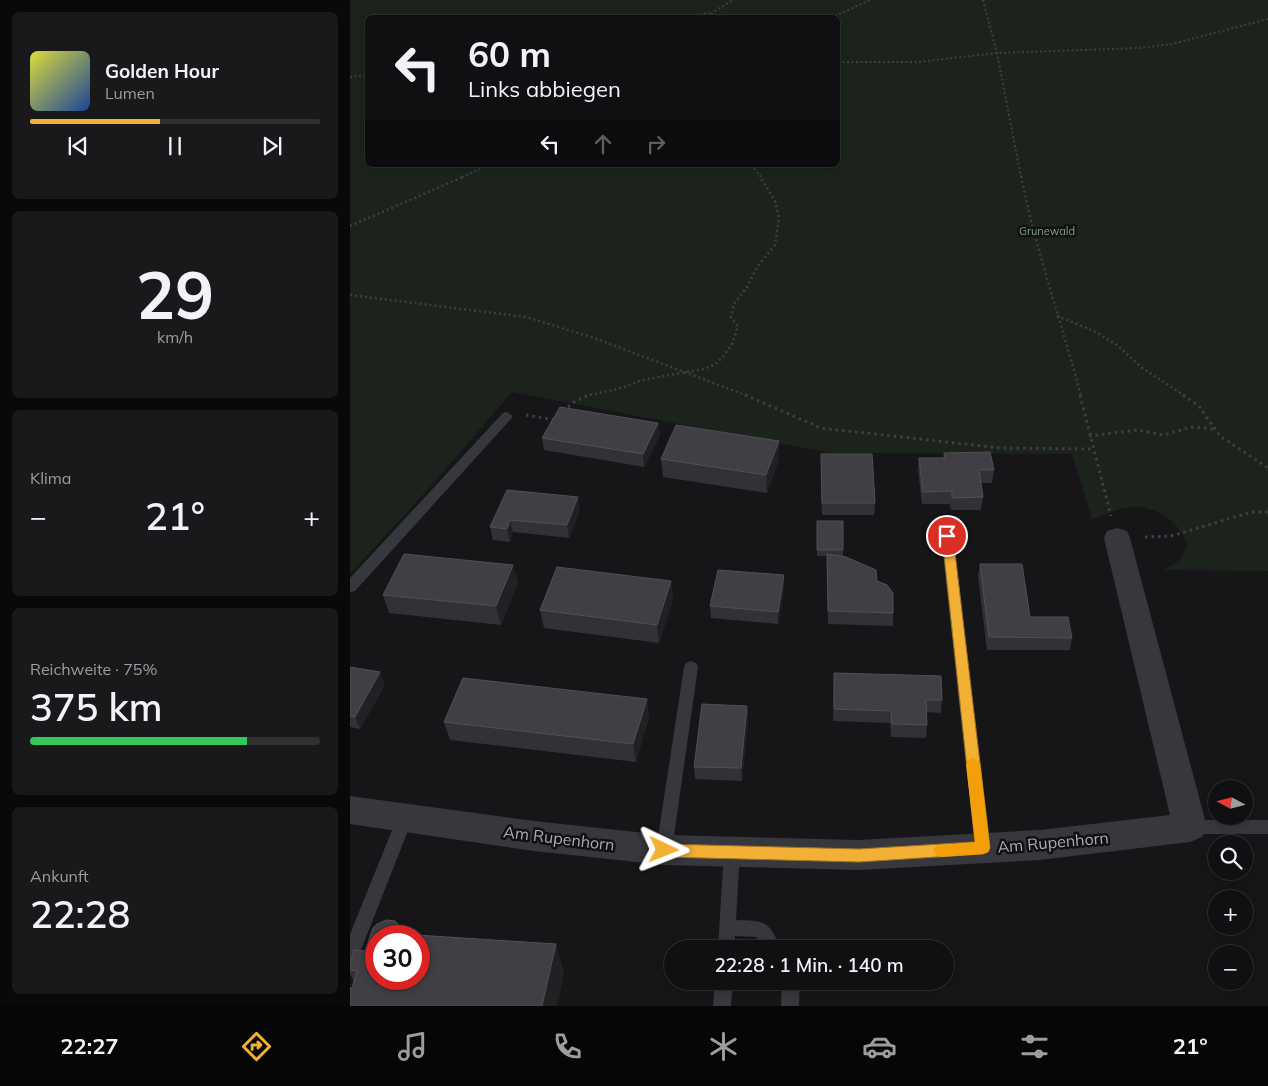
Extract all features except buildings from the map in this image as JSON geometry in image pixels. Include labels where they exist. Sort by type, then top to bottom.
[{"type":"street","points":[[1117,538],[1190,827]]},
{"type":"street","name":"Am Rupenhorn","points":[[350,810],[534,836],[664,850],[859,855],[1040,845],[1190,827]]},
{"type":"lane","points":[[350,587],[507,416]]},
{"type":"lane","points":[[947,536],[983,848]]},
{"type":"lane","points":[[664,850],[692,667]]},
{"type":"lane","points":[[350,955],[405,818]]},
{"type":"lane","points":[[1190,827],[1268,827]]},
{"type":"lane","points":[[726,940],[732,852]]},
{"type":"lane","points":[[727,928],[761,929],[768,940]]},
{"type":"lane","points":[[722,1006],[723,990]]},
{"type":"lane","points":[[790,1006],[791,990]]},
{"type":"path","points":[[703,15],[713,12],[733,0]]},
{"type":"path","points":[[838,15],[870,0]]},
{"type":"path","points":[[983,0],[997,53],[1025,196],[1057,316],[1064,335],[1117,538],[1171,536],[1252,512],[1268,512]]},
{"type":"path","points":[[840,62],[918,62],[997,53],[1138,48],[1172,44],[1268,19]]},
{"type":"path","points":[[350,77],[365,75]]},
{"type":"path","points":[[350,226],[485,167]]},
{"type":"path","points":[[507,416],[512,412],[554,421],[569,403],[624,388],[645,379],[689,374],[714,366],[731,349],[738,327],[731,318],[734,304],[747,287],[757,268],[775,245],[779,218],[775,202],[764,181],[753,167]]},
{"type":"path","points":[[350,295],[526,317],[594,338],[724,386],[821,428],[1000,448],[1092,448]]},
{"type":"path","points":[[1057,316],[1094,331],[1117,345],[1142,368],[1199,406],[1220,436],[1268,468]]},
{"type":"path","points":[[1089,436],[1138,430],[1164,435],[1191,426],[1215,429]]},
{"type":"green space","name":"Grunewald","points":[[350,0],[1268,0],[1268,571],[1164,570],[1178,561],[1187,546],[1179,529],[1164,515],[1145,508],[1122,509],[1092,519],[1072,454],[831,453],[512,392],[432,485],[350,574]]},
{"type":"slow traffic","points":[[941,850],[983,848],[973,764]]},
{"type":"route","points":[[664,850],[859,855],[983,848],[947,536]]}]
